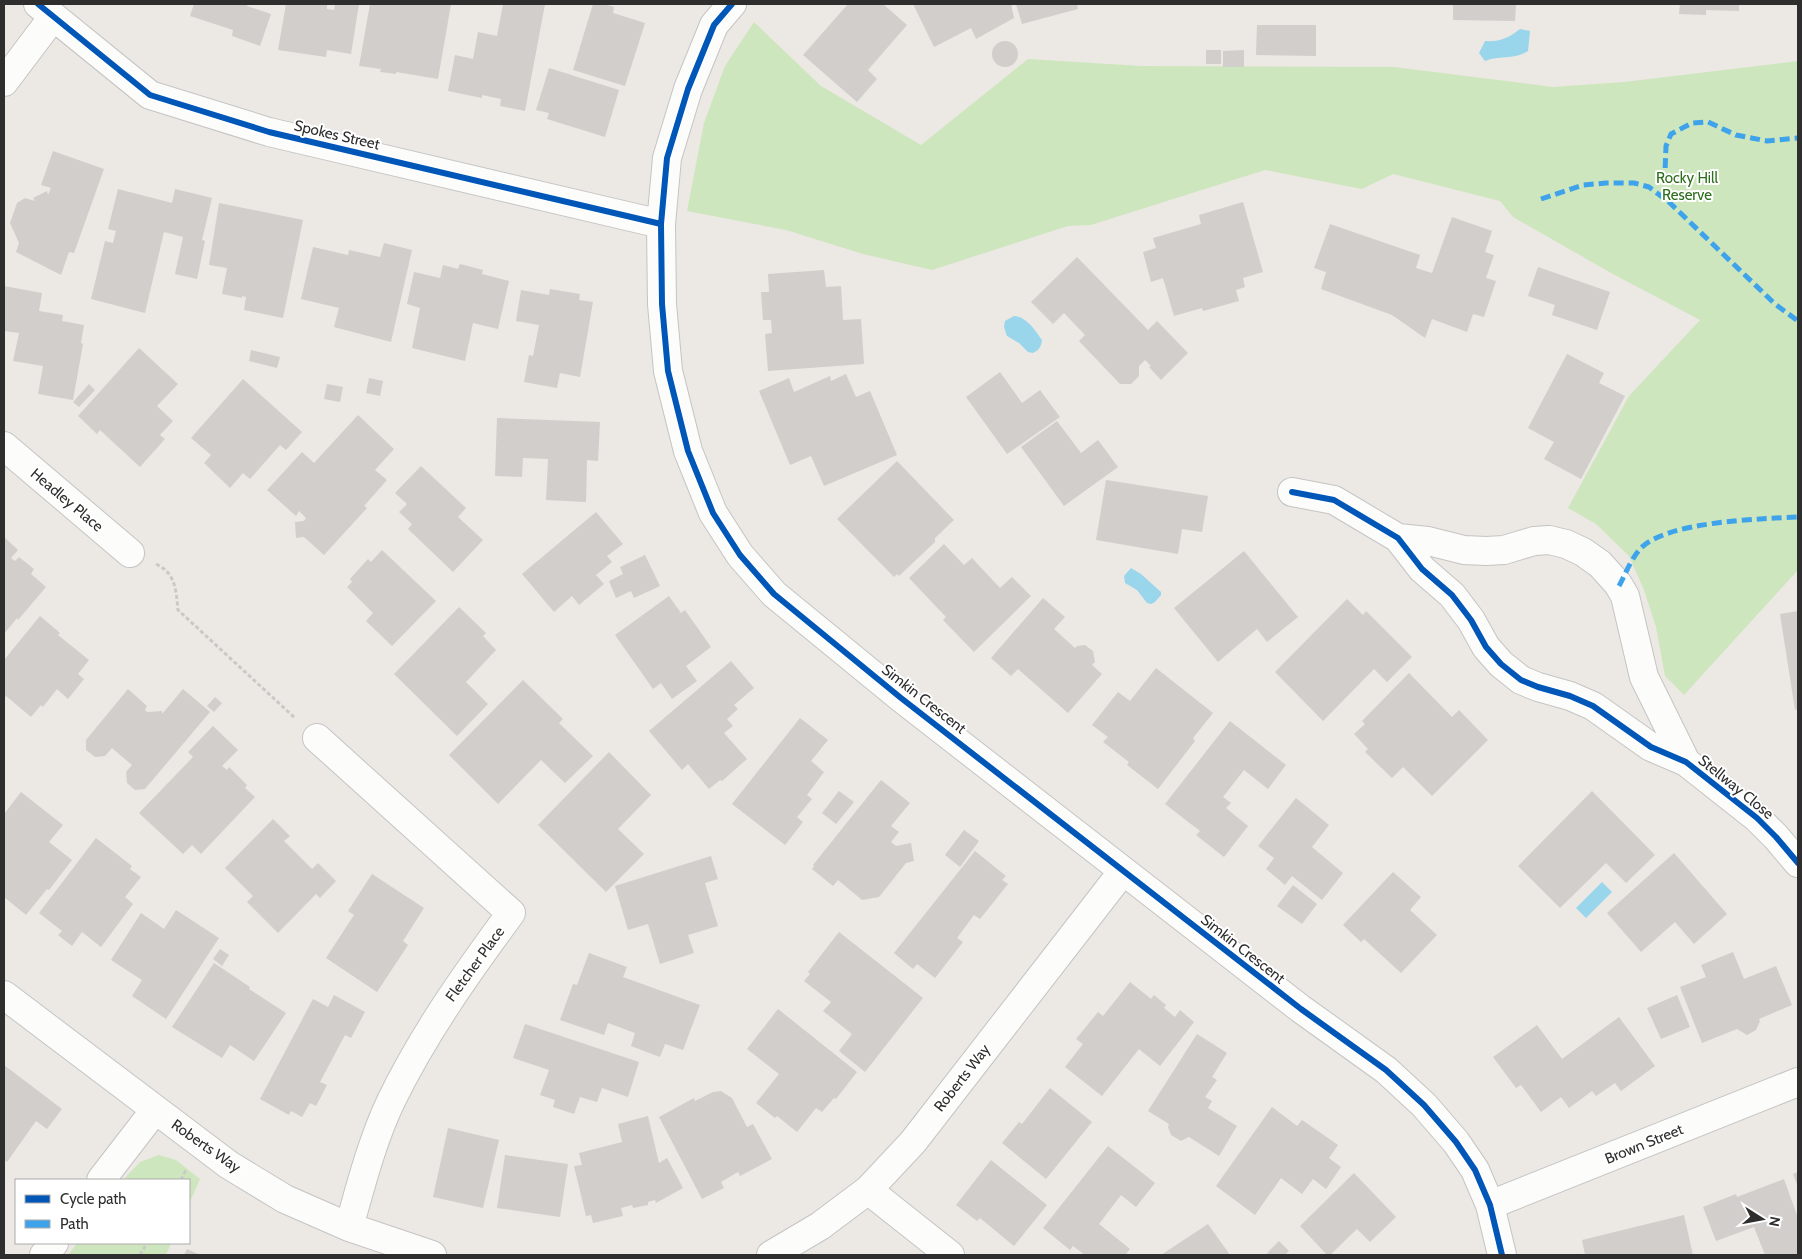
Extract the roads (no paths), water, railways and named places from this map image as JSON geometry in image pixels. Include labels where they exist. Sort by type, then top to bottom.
[{"type":"street","name":"Simkin Crescent","points":[[732,4],[714,25],[688,89],[667,158],[661,224],[662,304],[668,371],[688,451],[713,513],[740,555],[774,594],[901,698],[1301,1009],[1386,1070],[1424,1104],[1456,1142],[1475,1170],[1490,1205],[1502,1255]]},
{"type":"street","name":"Spokes Street","points":[[45,10],[150,95],[269,132],[661,224]]},
{"type":"street","points":[[4,82],[45,10]]},
{"type":"street","name":"Headley Place","points":[[4,446],[130,553]]},
{"type":"street","name":"Stellway Close","points":[[1292,492],[1334,500],[1398,538],[1422,568],[1452,595],[1471,620],[1486,647],[1501,664],[1521,680],[1570,696],[1593,706],[1651,747],[1686,762],[1757,818],[1798,863]]},
{"type":"street","name":"Stellway Close","points":[[1398,538],[1428,541],[1464,550],[1486,551],[1504,550],[1534,541],[1550,540],[1566,544],[1583,552],[1600,564],[1618,584],[1625,596],[1644,677],[1686,762]]},
{"type":"street","name":"Fletcher Place","points":[[317,738],[511,913],[447,1002],[390,1102],[369,1158],[349,1227]]},
{"type":"street","name":"Roberts Way","points":[[771,1255],[820,1226],[868,1190],[913,1142],[1123,870]]},
{"type":"street","name":"Roberts Way","points":[[4,995],[229,1165],[285,1199],[349,1227],[432,1255]]},
{"type":"street","name":"Brown Street","points":[[1490,1205],[1798,1082]]},
{"type":"street","points":[[102,1179],[155,1110]]},
{"type":"street","points":[[868,1190],[950,1255]]},
{"type":"street","points":[[44,1255],[53,1244]]},
{"type":"water","points":[[1520,29],[1530,31],[1528,51],[1523,54],[1485,61],[1479,53],[1485,41],[1504,39]]},
{"type":"water","points":[[1014,316],[1027,321],[1042,340],[1041,345],[1035,352],[1028,352],[1019,343],[1007,336],[1004,327],[1005,321]]},
{"type":"water","points":[[1131,568],[1141,574],[1161,592],[1161,595],[1155,602],[1147,603],[1137,590],[1125,583],[1124,576]]},
{"type":"water","points":[[1602,882],[1612,892],[1586,918],[1576,908]]},
{"type":"park label","name":"Rocky Hill Reserve","points":[[1687,186]]}]
